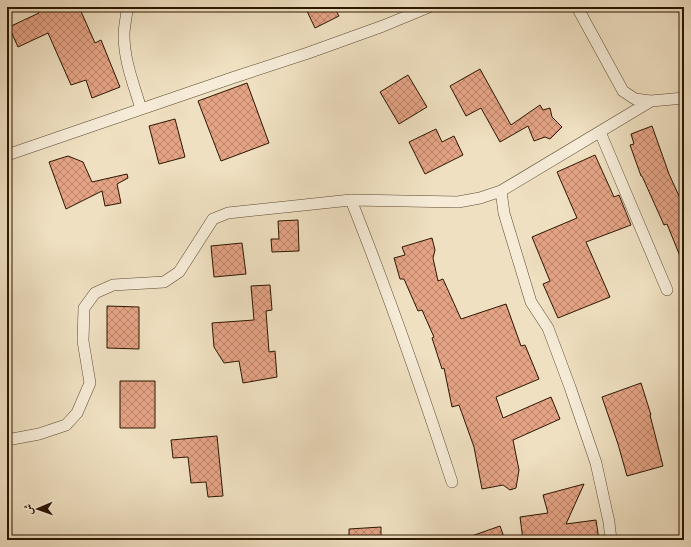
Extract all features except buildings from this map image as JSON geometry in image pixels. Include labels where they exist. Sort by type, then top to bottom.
[{"type":"street","points":[[127,7],[124,35],[126,56],[141,109]]},
{"type":"street","points":[[7,155],[308,53],[383,26],[429,7]]},
{"type":"street","points":[[577,7],[623,91],[635,99],[651,101],[684,98]]},
{"type":"street","points":[[7,440],[39,434],[66,425],[77,413],[90,384],[83,341],[84,308],[94,292],[113,285],[164,282],[179,272],[213,219],[228,213],[351,200],[458,202],[480,198],[501,191],[651,101]]},
{"type":"street","points":[[600,132],[667,290]]},
{"type":"street","points":[[501,191],[504,213],[531,302],[548,328],[596,463],[609,522],[611,540]]},
{"type":"street","points":[[351,200],[379,269],[426,402],[452,482]]}]
